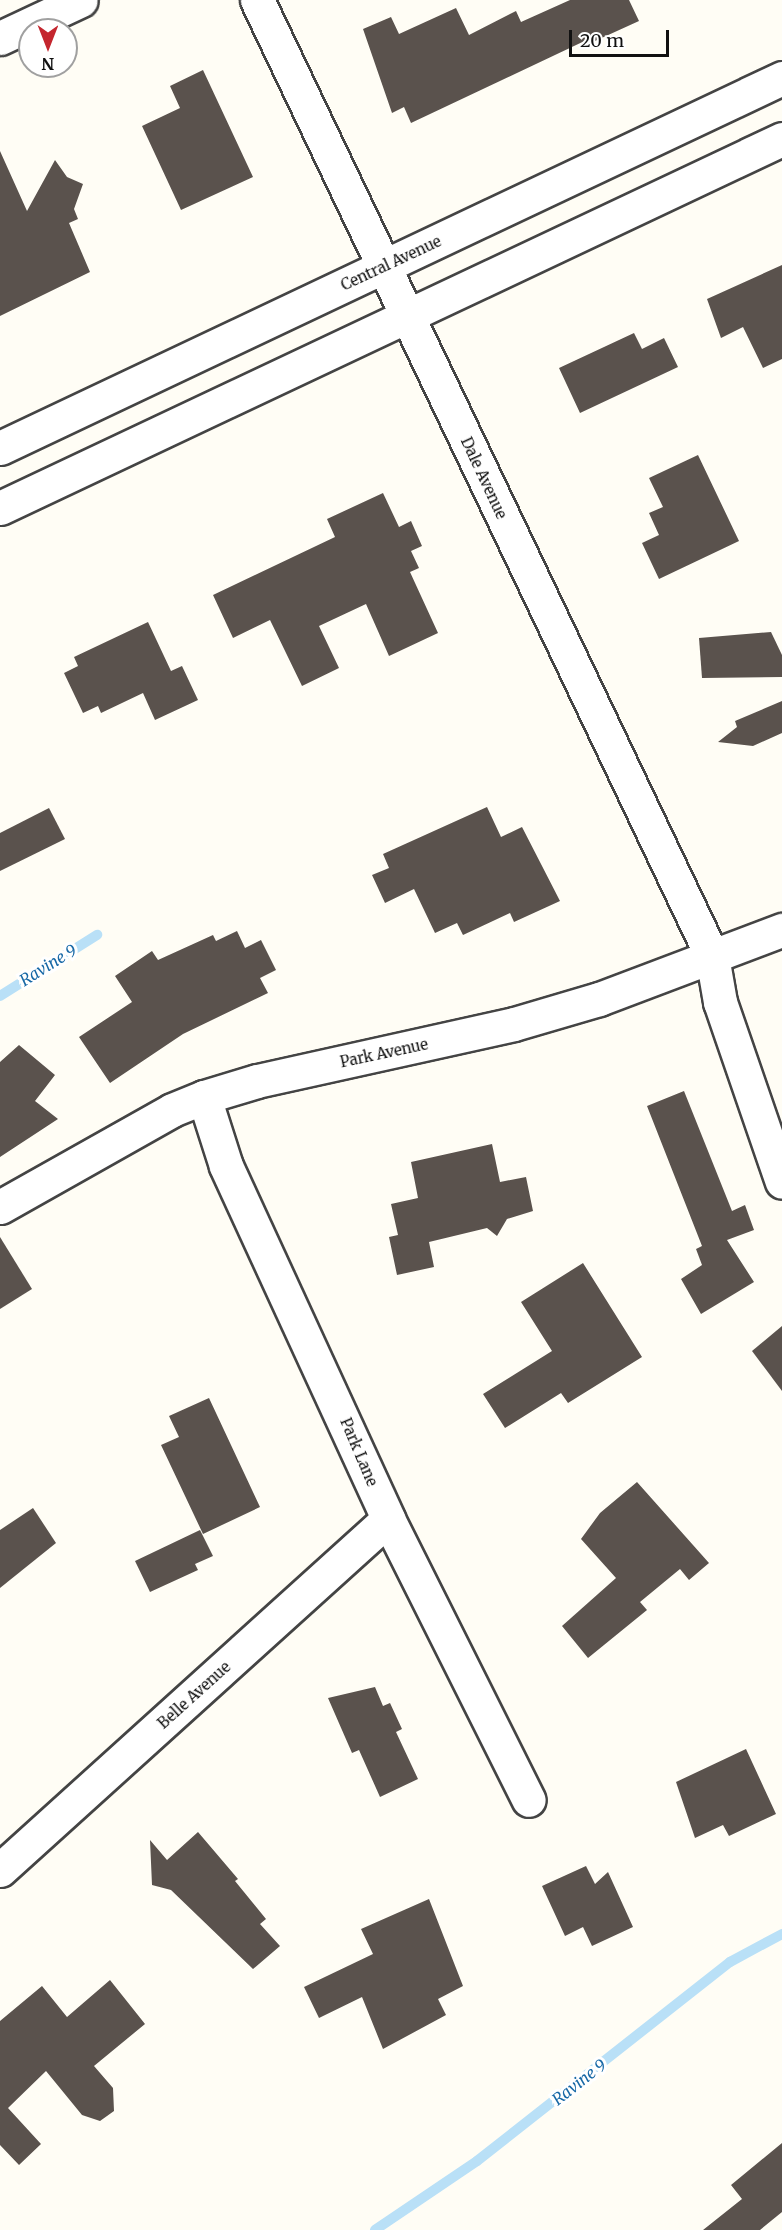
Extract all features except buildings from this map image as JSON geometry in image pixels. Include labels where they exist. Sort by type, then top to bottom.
[{"type":"street","points":[[0,39],[81,0]]},
{"type":"street","name":"Dale Avenue","points":[[257,0],[712,956],[720,1002],[782,1182]]},
{"type":"street","name":"Central Avenue","points":[[0,448],[782,78]]},
{"type":"street","points":[[0,508],[782,139]]},
{"type":"street","name":"Park Avenue","points":[[0,1207],[172,1110],[204,1098],[256,1081],[514,1024],[782,930]]},
{"type":"street","name":"Park Lane","points":[[204,1098],[226,1166],[388,1519],[529,1800]]},
{"type":"street","name":"Belle Avenue","points":[[0,1870],[388,1519]]},
{"type":"waterway","name":"Ravine 9","points":[[0,996],[97,935]]},
{"type":"waterway","name":"Ravine 9","points":[[375,2230],[477,2161],[730,1962],[782,1934]]}]
